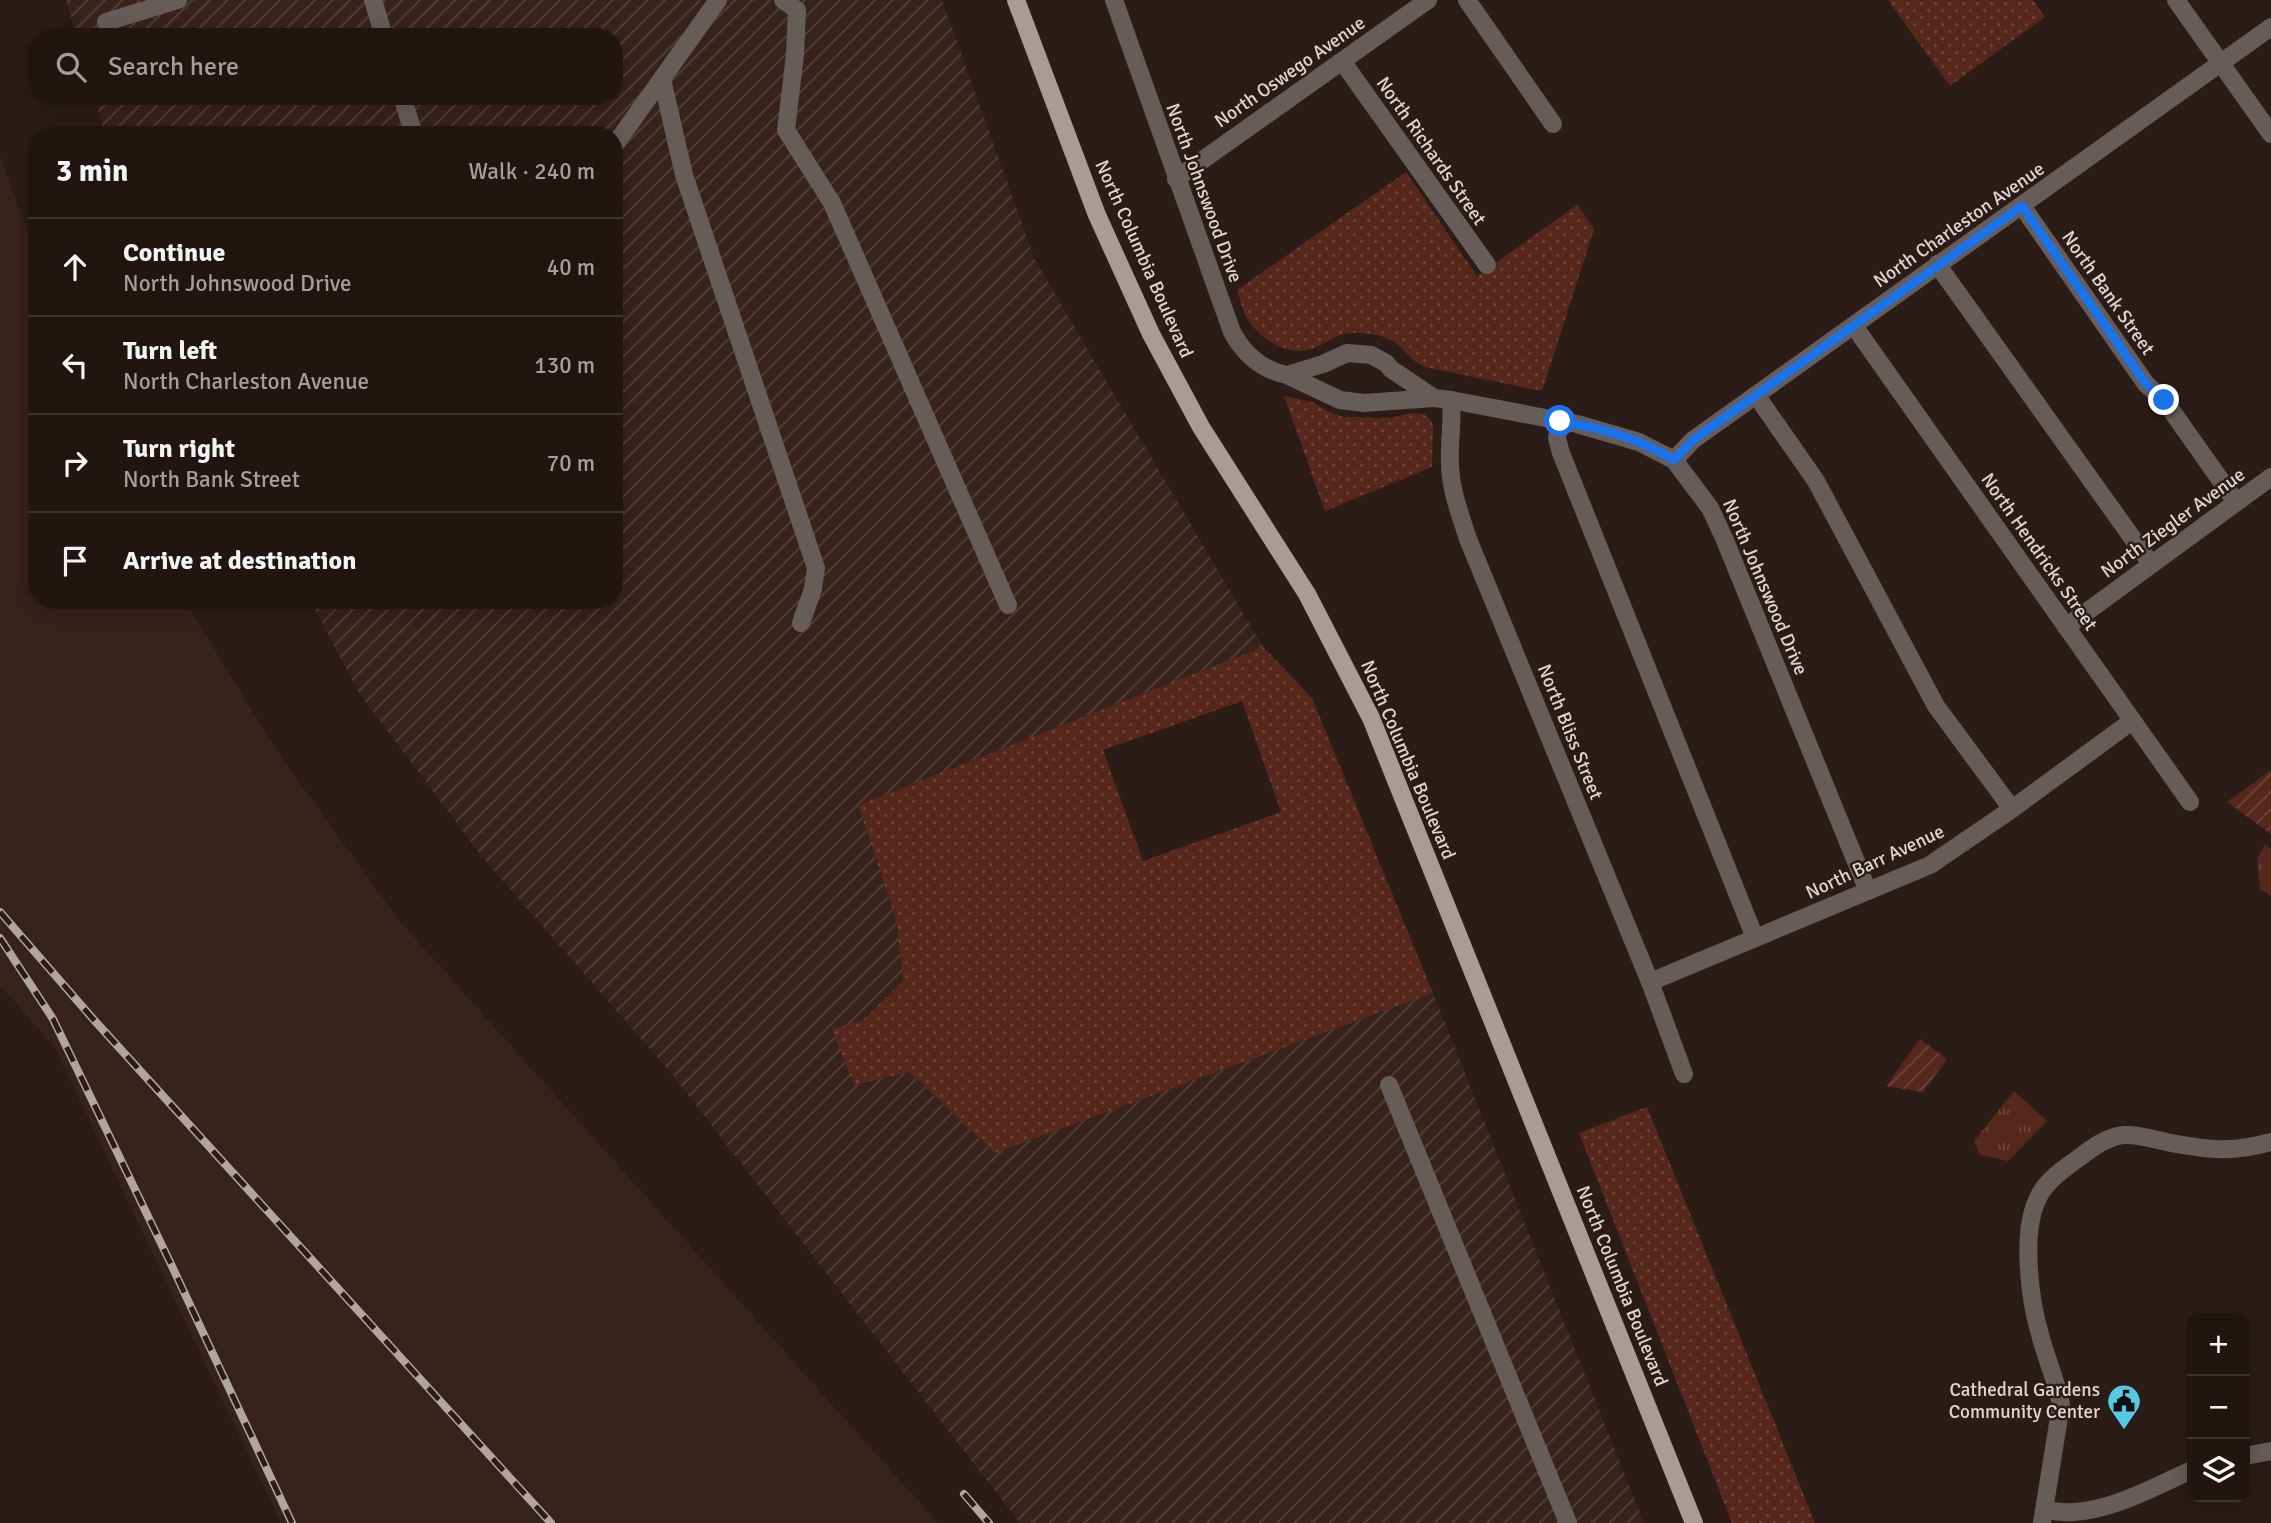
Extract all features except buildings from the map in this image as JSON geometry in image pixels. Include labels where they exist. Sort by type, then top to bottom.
[{"type":"main road","name":"North Columbia Boulevard","points":[[1016,0],[1097,215],[1152,334],[1201,427],[1307,594],[1371,718],[1695,1523]]},
{"type":"street","points":[[106,22],[178,0]]},
{"type":"street","points":[[373,0],[381,28]]},
{"type":"street","points":[[623,133],[718,0]]},
{"type":"street","points":[[783,0],[797,10],[795,55],[786,130],[832,203],[1008,605]]},
{"type":"street","name":"North Johnswood Drive","points":[[1114,0],[1232,332],[1258,363],[1350,402],[1442,399],[1615,433],[1649,446],[1674,460],[1710,508],[1724,538],[1868,891]]},
{"type":"street","name":"North Oswego Avenue","points":[[1176,179],[1428,0]]},
{"type":"street","points":[[1467,0],[1553,124]]},
{"type":"street","points":[[2176,0],[2271,134]]},
{"type":"street","name":"North Charleston Avenue","points":[[1674,460],[1688,444],[2271,27]]},
{"type":"street","name":"North Richards Street","points":[[1342,61],[1487,265]]},
{"type":"street","points":[[662,79],[684,175],[816,568],[813,589],[801,623]]},
{"type":"street","points":[[405,105],[411,126]]},
{"type":"street","name":"North Bank Street","points":[[2022,206],[2146,384],[2164,400],[2236,502]]},
{"type":"street","points":[[1937,264],[2151,565]]},
{"type":"street","name":"North Hendricks Street","points":[[1854,326],[2190,802]]},
{"type":"street","name":"North Johnswood Drive","points":[[1287,375],[1347,353],[1364,354],[1378,358],[1391,369],[1442,399]]},
{"type":"street","points":[[1329,394],[1323,380],[1330,361]]},
{"type":"street","points":[[1383,402],[1392,389],[1391,369]]},
{"type":"street","points":[[1756,395],[1816,481],[1936,706],[2012,809]]},
{"type":"street","name":"North Bliss Street","points":[[1442,399],[1453,421],[1450,465],[1452,489],[1468,539],[1650,982],[1684,1074]]},
{"type":"street","points":[[1560,421],[1558,445],[1755,938]]},
{"type":"street","name":"North Ziegler Avenue","points":[[2066,627],[2271,477]]},
{"type":"street","name":"North Barr Avenue","points":[[1650,982],[1868,891],[1944,856],[2132,721]]},
{"type":"street","points":[[1389,1085],[1568,1523]]},
{"type":"street","points":[[2187,1472],[2118,1502],[2043,1517],[2061,1405],[2041,1340],[2029,1283],[2032,1216],[2038,1198],[2049,1182],[2101,1142],[2123,1135],[2205,1149],[2243,1150],[2271,1142]]},
{"type":"street","points":[[2250,1455],[2271,1451]]},
{"type":"shaded area","points":[[66,0],[942,0],[1035,260],[1263,647],[858,805],[896,919],[903,981],[862,1021],[854,1084],[909,1072],[995,1153],[1433,993],[1644,1523],[1020,1523],[671,1073],[483,858],[359,693],[315,609],[623,609],[623,126],[102,126],[97,105],[623,105],[623,28],[74,28]]},
{"type":"shaded area","points":[[0,156],[28,232],[28,609],[190,609],[275,748],[397,918],[938,1523],[281,1523],[55,1048],[0,985]]},
{"type":"green space","points":[[1888,0],[2033,0],[2045,17],[1950,86]]},
{"type":"green space","points":[[1406,172],[1477,276],[1577,205],[1594,229],[1542,391],[1425,367],[1391,340],[1372,334],[1347,334],[1305,351],[1286,349],[1261,335],[1248,320],[1237,290]]},
{"type":"green space","points":[[1284,396],[1312,402],[1343,417],[1392,418],[1410,413],[1423,414],[1433,425],[1432,467],[1325,511]]},
{"type":"green space","points":[[1263,647],[1312,698],[1433,993],[995,1153],[909,1072],[854,1085],[832,1029],[862,1021],[903,981],[896,919],[858,805]],"holes":[[[1242,701],[1281,812],[1143,861],[1103,750]]]},
{"type":"green space","points":[[2271,770],[2271,834],[2227,802]]},
{"type":"green space","points":[[2265,844],[2271,849],[2271,896],[2260,889],[2257,859]]},
{"type":"green space","points":[[1920,1039],[1947,1059],[1923,1092],[1886,1086]]},
{"type":"green space","points":[[2014,1091],[2047,1121],[2008,1161],[1980,1155],[1974,1141]]},
{"type":"green space","points":[[1647,1107],[1815,1523],[1732,1523],[1579,1133]]},
{"type":"railway","points":[[0,912],[94,1020],[551,1523]]},
{"type":"railway","points":[[0,938],[53,1019],[292,1523]]},
{"type":"railway","points":[[964,1494],[989,1523]]},
{"type":"place","name":"Cathedral Gardens Community Center","points":[[2124,1431]]},
{"type":"route","points":[[1560,421],[1615,433],[1658,450],[1674,460],[1693,440],[2022,206],[2146,384],[2164,400]]}]
